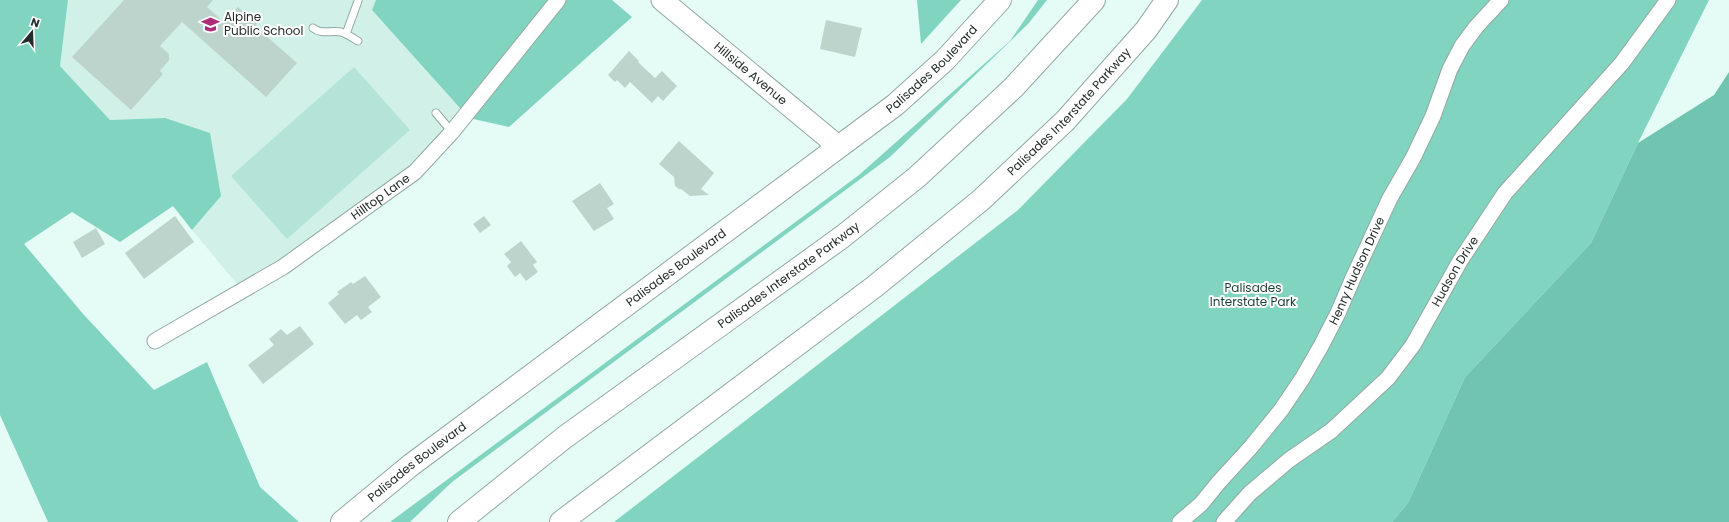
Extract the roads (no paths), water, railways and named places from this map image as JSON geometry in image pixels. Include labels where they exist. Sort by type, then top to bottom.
[{"type":"main road","name":"Hillside Avenue","points":[[662,0],[839,147]]},
{"type":"main road","name":"Palisades Boulevard","points":[[342,522],[411,465],[895,105],[928,76],[960,44],[1000,0]]},
{"type":"main road","name":"Palisades Interstate Parkway","points":[[459,522],[565,437],[842,237],[917,177],[1013,88],[1094,0]]},
{"type":"main road","name":"Palisades Interstate Parkway","points":[[561,522],[868,292],[981,200],[1065,121],[1146,30],[1167,0]]},
{"type":"street","name":"Hilltop Lane","points":[[155,341],[283,267],[415,172],[452,132],[558,0]]},
{"type":"street","name":"Henry Hudson Drive","points":[[1180,522],[1201,504],[1219,482],[1252,447],[1281,410],[1302,379],[1332,326],[1352,278],[1390,198],[1413,158],[1433,116],[1450,69],[1462,46],[1476,27],[1501,0]]},
{"type":"street","name":"Hudson Drive","points":[[1224,522],[1250,493],[1289,460],[1331,431],[1388,378],[1413,345],[1460,261],[1505,193],[1622,63],[1668,0]]},
{"type":"lane","points":[[346,34],[358,1]]},
{"type":"lane","points":[[312,28],[321,32],[336,31],[346,34],[358,41]]},
{"type":"lane","points":[[436,113],[452,132]]},
{"type":"place","name":"Alpine Public School","points":[[211,24]]},
{"type":"park label","name":"Palisades Interstate Park","points":[[1253,295]]}]
